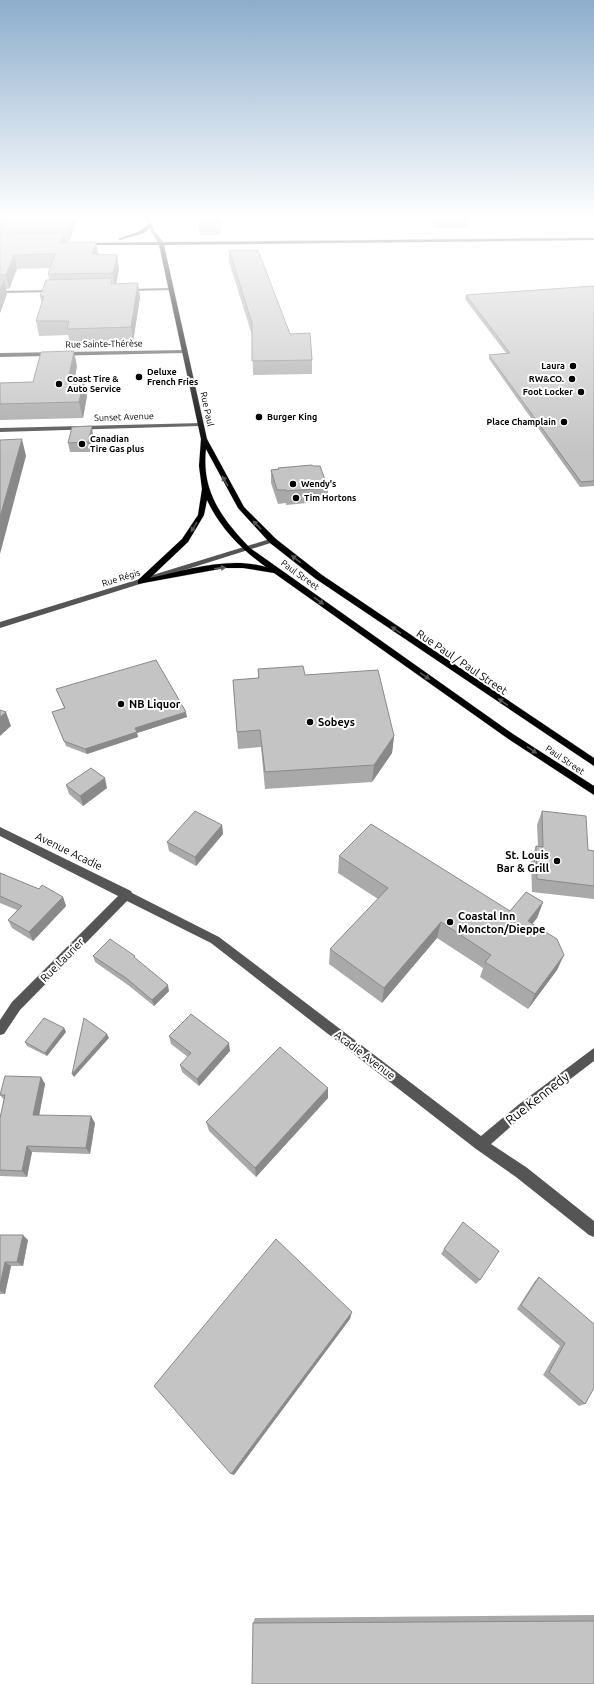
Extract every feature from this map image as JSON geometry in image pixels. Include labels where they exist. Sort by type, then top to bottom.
[{"type":"main road","name":"Rue Paul","points":[[172,296],[204,439]]},
{"type":"main road","name":"Paul Street","points":[[204,439],[202,471],[205,490],[228,530],[247,550],[510,736],[594,792]]},
{"type":"main road","name":"Paul Street","points":[[204,439],[241,508],[273,541],[319,577]]},
{"type":"main road","points":[[141,582],[186,540],[201,515],[205,490]]},
{"type":"main road","points":[[141,582],[206,569],[246,565],[268,569],[287,579]]},
{"type":"main road","name":"Rue Paul / Paul Street","points":[[319,577],[594,763]]},
{"type":"street","name":"Rue Sainte-Thérèse","points":[[0,355],[185,351]]},
{"type":"street","name":"Sunset Avenue","points":[[0,430],[200,424]]},
{"type":"street","name":"Rue Régis","points":[[0,625],[273,541]]},
{"type":"street","name":"Avenue Acadie","points":[[0,830],[127,894]]},
{"type":"street","name":"Rue Laurier","points":[[0,1030],[16,1006],[127,894]]},
{"type":"street","name":"Acadie Avenue","points":[[127,894],[215,940],[481,1144],[521,1172],[594,1230]]},
{"type":"street","name":"Rue Kennedy","points":[[481,1144],[522,1109],[594,1054]]},
{"type":"building","points":[[40,296],[136,296],[131,327],[67,329],[69,321],[36,321],[44,296]]},
{"type":"building","points":[[243,296],[275,296],[290,334],[310,333],[312,360],[252,361],[252,323]]},
{"type":"building","name":"Place Champlain","points":[[466,296],[594,296],[594,481],[581,482],[489,355],[510,353]]},
{"type":"building","points":[[74,351],[68,381],[84,380],[79,402],[0,404],[0,383],[33,382],[41,352]]},
{"type":"building","points":[[92,426],[88,442],[68,443],[72,427]]},
{"type":"building","points":[[22,439],[0,517],[0,440]]},
{"type":"building","points":[[312,465],[320,466],[328,488],[286,491],[277,490],[271,470]]},
{"type":"building","name":"NB Liquor","points":[[156,660],[186,712],[135,728],[137,732],[85,749],[64,741],[52,712],[65,708],[56,689]]},
{"type":"building","name":"Sobeys","points":[[303,666],[305,675],[378,670],[394,736],[374,765],[265,772],[260,730],[237,732],[233,680],[259,678],[258,669]]},
{"type":"building","points":[[0,710],[6,712],[0,717]]},
{"type":"building","points":[[91,768],[105,778],[80,796],[66,785]]},
{"type":"building","points":[[195,811],[222,825],[195,857],[167,842]]},
{"type":"building","name":"St. Louis Bar & Grill","points":[[542,811],[586,816],[588,850],[594,851],[594,886],[537,879],[536,846],[543,847]]},
{"type":"building","name":"Coastal Inn Moncton/Dieppe","points":[[371,824],[510,911],[526,892],[543,902],[528,921],[557,939],[564,955],[535,994],[485,962],[491,955],[441,922],[384,988],[330,949],[388,888],[339,856]]},
{"type":"building","points":[[0,873],[39,889],[42,885],[63,897],[29,932],[8,920],[22,906],[0,896]]},
{"type":"building","points":[[110,939],[135,956],[134,957],[168,985],[152,1000],[126,978],[93,956]]},
{"type":"building","points":[[191,1014],[229,1043],[197,1079],[180,1065],[191,1053],[169,1036]]},
{"type":"building","points":[[44,1018],[64,1028],[45,1053],[25,1042]]},
{"type":"building","points":[[84,1018],[107,1034],[72,1074]]},
{"type":"building","points":[[280,1047],[328,1088],[255,1168],[206,1122]]},
{"type":"building","points":[[5,1076],[41,1077],[33,1115],[91,1116],[86,1148],[27,1146],[22,1171],[0,1170],[0,1118],[5,1095],[0,1095]]},
{"type":"building","points":[[463,1222],[499,1251],[480,1280],[444,1249]]},
{"type":"building","points":[[0,1235],[23,1235],[17,1262],[5,1262],[0,1285]]},
{"type":"building","points":[[276,1239],[352,1312],[231,1474],[154,1386]]},
{"type":"building","points":[[539,1277],[594,1324],[594,1388],[585,1404],[549,1372],[565,1343],[521,1305]]},
{"type":"building","points":[[594,1621],[594,1684],[252,1684],[253,1623]]},
{"type":"place","name":"Laura","points":[[573,366]]},
{"type":"place","name":"Deluxe French Fries","points":[[139,377]]},
{"type":"place","name":"RW&CO.","points":[[572,379]]},
{"type":"place","name":"Coast Tire & Auto Service","points":[[59,384]]},
{"type":"place","name":"Foot Locker","points":[[581,392]]},
{"type":"place","name":"Burger King","points":[[259,417]]},
{"type":"place","name":"Place Champlain","points":[[564,422]]},
{"type":"place","name":"Canadian Tire Gas plus","points":[[82,444]]},
{"type":"place","name":"Wendy's","points":[[293,484]]},
{"type":"place","name":"Tim Hortons","points":[[296,498]]},
{"type":"place","name":"NB Liquor","points":[[121,704]]},
{"type":"place","name":"Sobeys","points":[[310,722]]},
{"type":"place","name":"St. Louis Bar & Grill","points":[[557,861]]},
{"type":"place","name":"Coastal Inn Moncton/Dieppe","points":[[450,922]]}]
